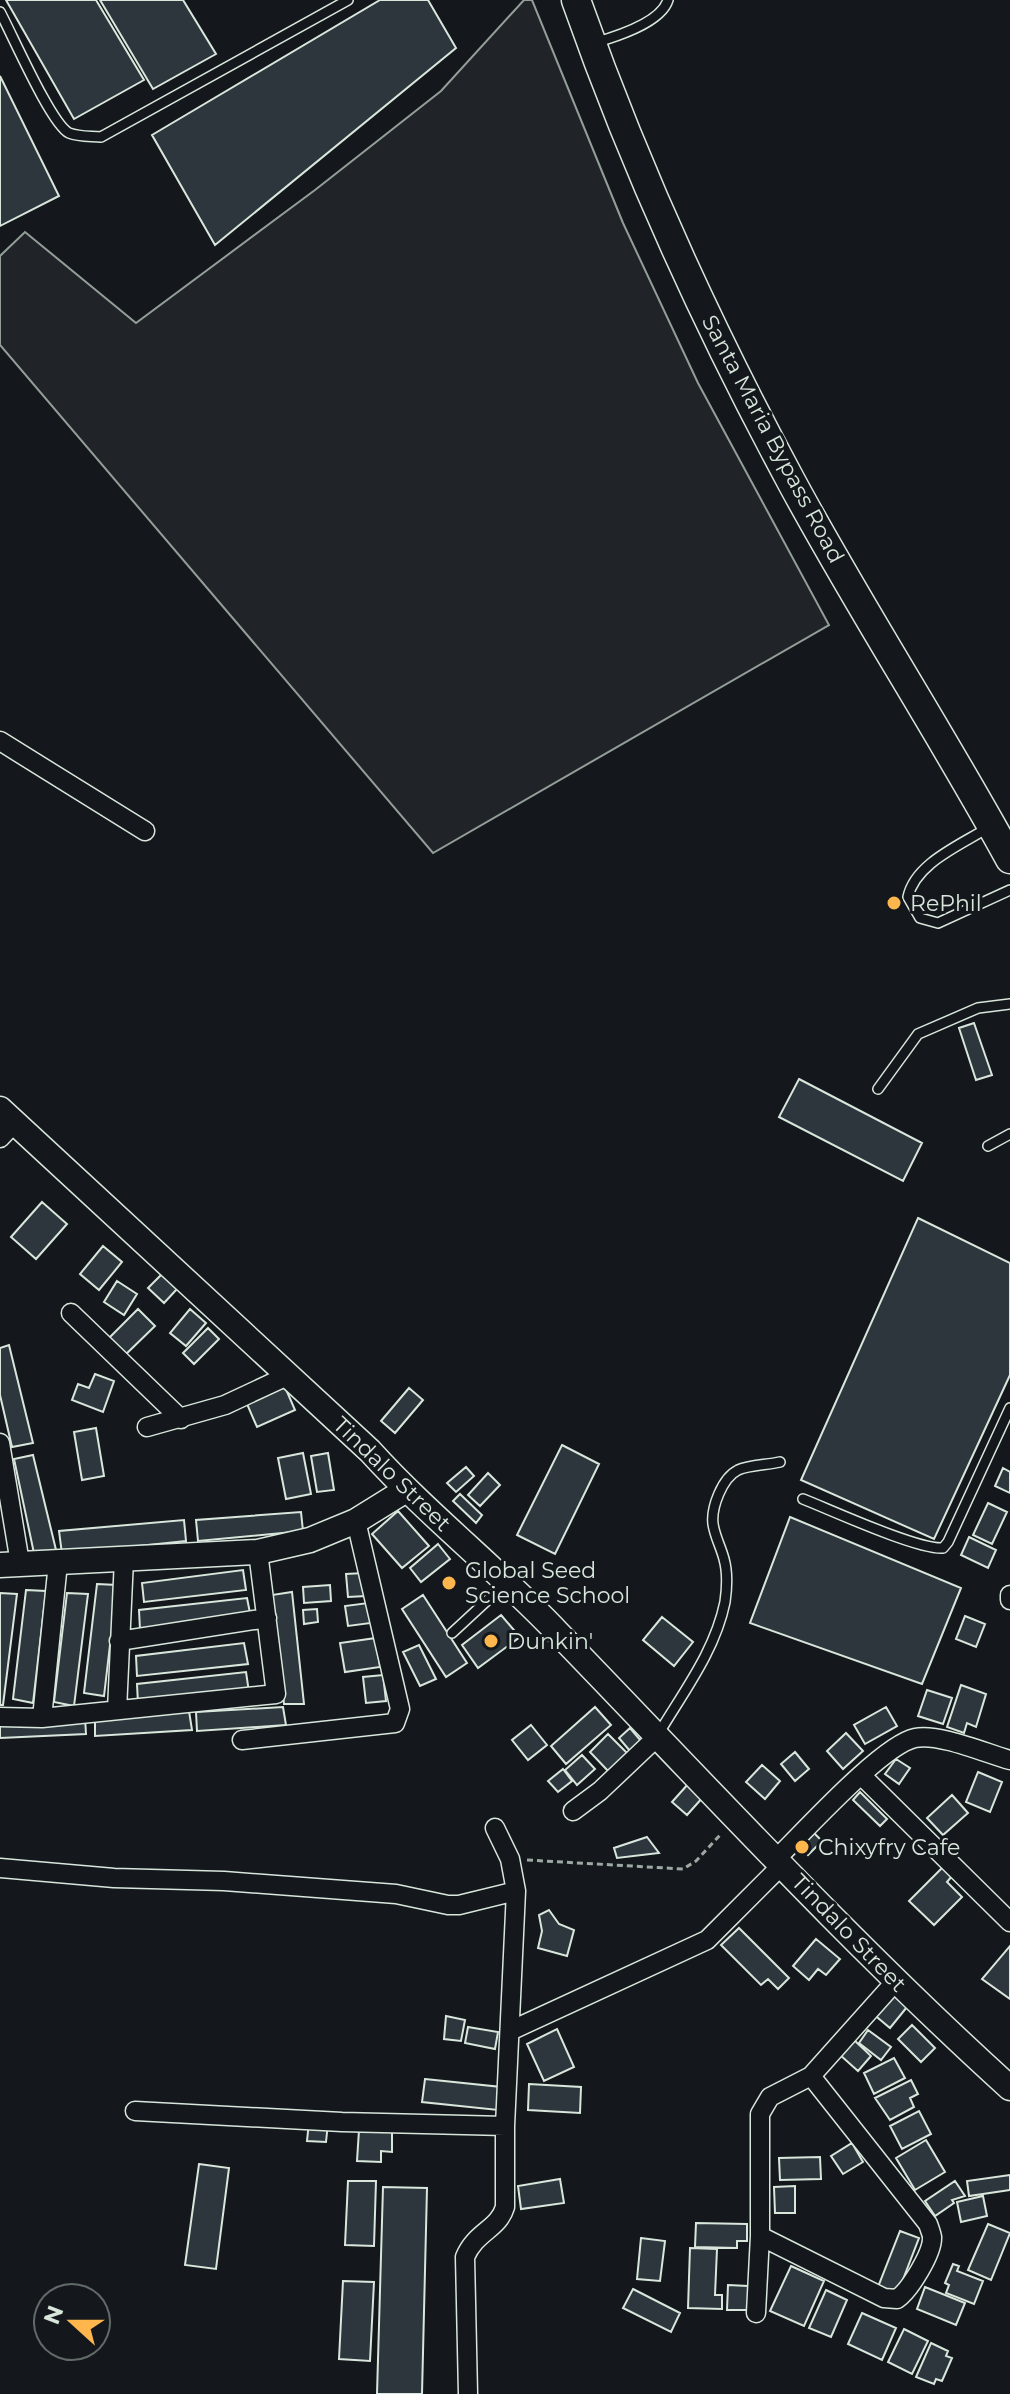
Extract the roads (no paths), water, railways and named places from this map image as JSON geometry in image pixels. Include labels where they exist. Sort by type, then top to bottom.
[{"type":"main road","name":"Santa Maria Bypass Road","points":[[576,0],[591,44],[718,342],[792,483],[1010,859]]},
{"type":"main road","name":"Tindalo Street","points":[[5,1123],[370,1451],[406,1490],[508,1582],[895,1982],[1009,2085]]},
{"type":"main road","points":[[10,1564],[258,1552],[310,1540],[356,1521],[406,1490]]},
{"type":"street","points":[[0,741],[145,831]]},
{"type":"street","points":[[71,1313],[181,1419]]},
{"type":"street","points":[[147,1427],[225,1405],[287,1376]]},
{"type":"street","points":[[0,1443],[10,1564]]},
{"type":"street","points":[[242,1740],[395,1723],[400,1709],[356,1521]]},
{"type":"street","points":[[0,1717],[42,1718],[276,1694],[258,1552]]},
{"type":"street","points":[[117,1710],[124,1559]]},
{"type":"street","points":[[42,1718],[58,1563]]},
{"type":"street","points":[[119,1641],[267,1618]]},
{"type":"street","points":[[573,1811],[600,1791],[657,1737]]},
{"type":"street","points":[[510,2031],[707,1940],[861,1775],[913,1738],[933,1738],[1010,1760]]},
{"type":"street","points":[[861,1775],[1010,1922]]},
{"type":"street","points":[[468,2394],[465,2257],[481,2233],[502,2217],[505,2186],[516,1891],[510,1859],[495,1828]]},
{"type":"street","points":[[0,1868],[114,1878],[224,1881],[396,1894],[448,1905],[516,1891]]},
{"type":"street","points":[[756,2313],[760,2236],[760,2114],[770,2097],[811,2076],[895,1982]]},
{"type":"street","points":[[760,2236],[884,2298],[897,2299],[906,2293],[931,2249],[933,2236],[928,2224],[811,2076]]},
{"type":"street","points":[[135,2111],[342,2122],[505,2126]]},
{"type":"lane","points":[[0,12],[53,116],[66,132],[101,137],[348,0]]},
{"type":"lane","points":[[591,44],[626,34],[666,7],[668,0]]},
{"type":"lane","points":[[992,825],[923,870],[911,883],[908,897],[920,918],[938,923],[1010,890]]},
{"type":"lane","points":[[878,1089],[918,1034],[978,1008],[1010,1004]]},
{"type":"lane","points":[[988,1146],[1010,1134]]},
{"type":"lane","points":[[803,1499],[907,1540],[935,1549],[943,1548],[1010,1408]]},
{"type":"lane","points":[[657,1737],[708,1653],[719,1624],[728,1581],[725,1560],[712,1520],[716,1502],[730,1476],[740,1469],[780,1462]]},
{"type":"lane","points":[[452,1633],[508,1582]]},
{"type":"place","name":"RePhil","points":[[894,903]]},
{"type":"place","name":"Global Seed Science School","points":[[449,1583]]},
{"type":"place","name":"Dunkin'","points":[[491,1641]]},
{"type":"place","name":"Chixyfry Cafe","points":[[802,1847]]}]
